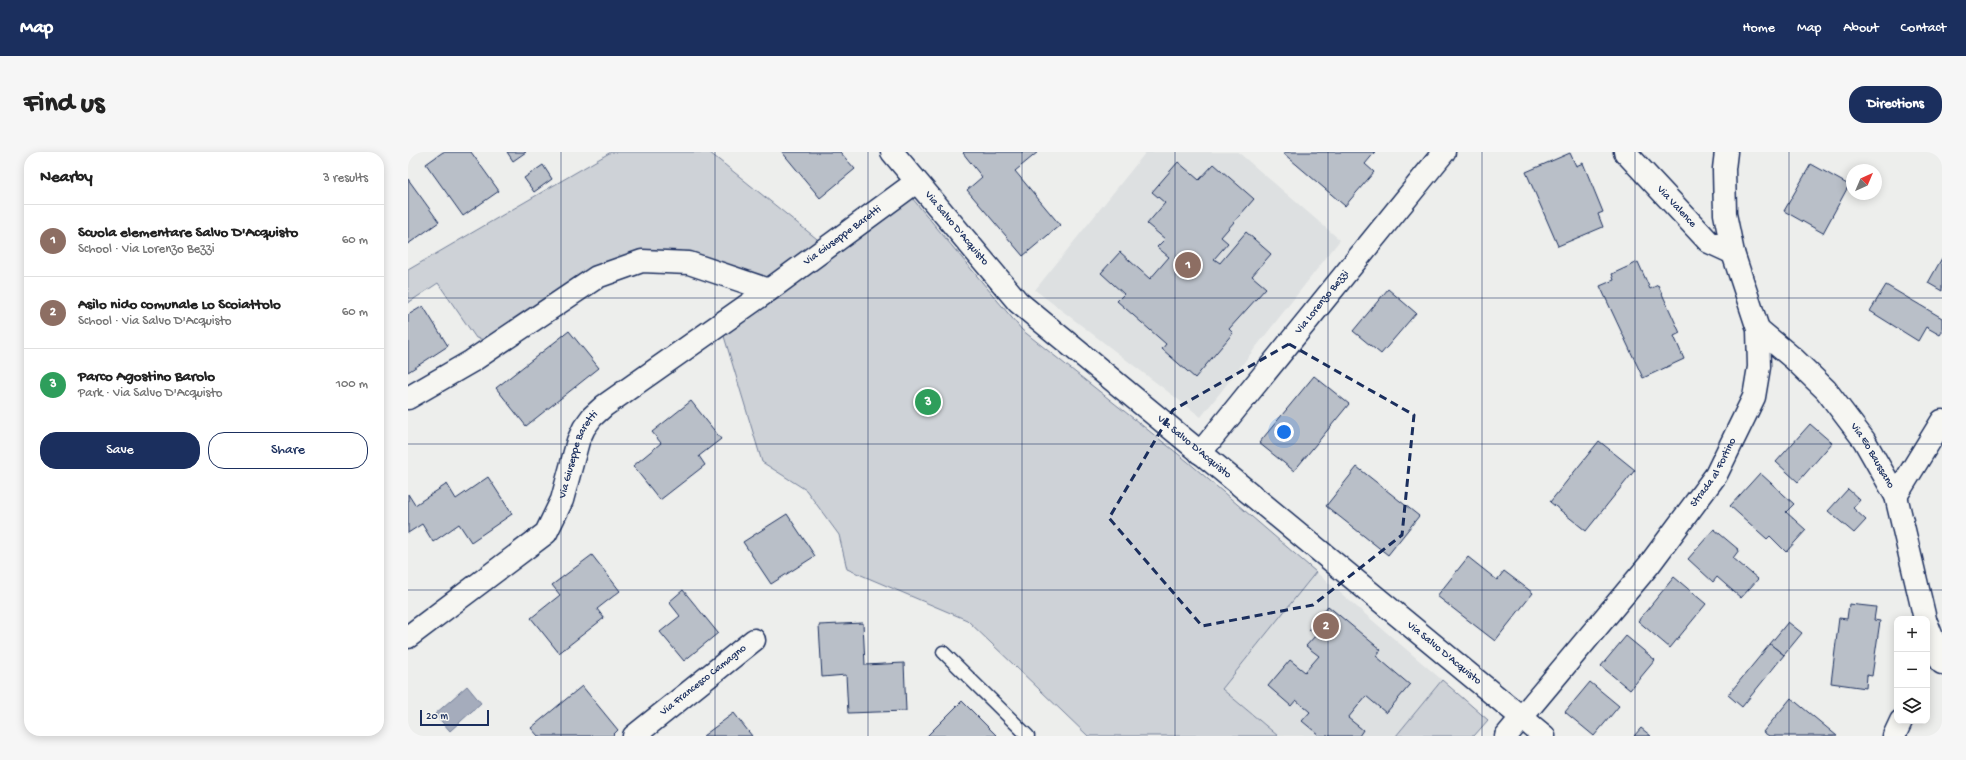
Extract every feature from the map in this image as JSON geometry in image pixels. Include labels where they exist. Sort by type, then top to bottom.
[{"type":"street","name":"Via Salvo D'Acquisto","points":[[892,152],[1018,302],[1544,736]]},
{"type":"street","name":"Via Lorenzo Bezzi","points":[[1200,453],[1444,152]]},
{"type":"street","name":"Via Valence","points":[[1625,152],[1709,242],[1733,253]]},
{"type":"street","name":"Strada al Fortino","points":[[1506,736],[1648,565],[1716,475],[1754,397],[1759,367],[1758,329],[1733,253],[1724,214],[1724,169],[1726,152]]},
{"type":"street","name":"Via Giuseppe Baretti","points":[[408,637],[546,533],[562,500],[578,441],[592,417],[610,401],[769,290],[916,182]]},
{"type":"street","points":[[408,398],[472,361],[597,277],[642,261],[689,263],[769,290]]},
{"type":"street","name":"Via Eo Baussano","points":[[1758,329],[1794,359],[1826,390],[1864,440],[1896,496],[1924,616]]},
{"type":"street","points":[[1896,496],[1942,421]]},
{"type":"street","points":[[1930,632],[1942,663]]},
{"type":"street","name":"Via Francesco Camagno","points":[[634,736],[754,640]]},
{"type":"street","points":[[1894,736],[1900,724]]},
{"type":"lane","points":[[943,652],[1028,736]]},
{"type":"highlighted area","points":[[1289,344],[1414,415],[1402,535],[1313,605],[1202,626],[1109,518],[1173,410]]},
{"type":"shaded area","points":[[611,152],[709,152],[827,247],[912,198],[1022,330],[1187,461],[1316,572],[1222,689],[1278,736],[1088,736],[967,620],[847,569],[839,535],[806,490],[762,462],[720,323],[768,290],[642,261],[499,343],[476,338],[438,283],[408,303],[408,270]]},
{"type":"shaded area","points":[[1146,152],[1238,152],[1340,240],[1201,417],[1035,290]]},
{"type":"shaded area","points":[[1316,572],[1442,680],[1396,736],[1278,736],[1222,689]]},
{"type":"shaded area","points":[[1442,680],[1488,720],[1474,736],[1396,736]]},
{"type":"water","points":[[467,686],[481,703],[450,731],[435,714]]},
{"type":"building","points":[[443,152],[471,152],[499,191],[463,216],[426,164]]},
{"type":"building","points":[[507,152],[526,152],[513,161]]},
{"type":"building","points":[[782,152],[840,152],[855,169],[820,198]]},
{"type":"building","points":[[1038,152],[1015,171],[1060,225],[1023,256],[967,190],[982,177],[963,153]]},
{"type":"building","points":[[1375,152],[1365,164],[1374,172],[1345,206],[1283,153]]},
{"type":"building","points":[[1570,153],[1576,166],[1583,163],[1603,212],[1598,214],[1603,227],[1558,246],[1526,172]]},
{"type":"building","points":[[1178,162],[1199,180],[1214,164],[1254,199],[1221,237],[1228,243],[1214,259],[1220,263],[1246,232],[1271,254],[1252,276],[1266,288],[1229,329],[1233,333],[1195,378],[1162,349],[1166,344],[1117,301],[1124,294],[1101,273],[1120,252],[1150,279],[1169,257],[1157,247],[1165,239],[1147,224],[1165,203],[1152,192]]},
{"type":"building","points":[[1811,164],[1846,183],[1846,191],[1823,233],[1784,211]]},
{"type":"building","points":[[543,165],[552,179],[534,192],[524,178]]},
{"type":"building","points":[[408,179],[439,222],[408,244]]},
{"type":"building","points":[[1942,258],[1942,291],[1928,283]]},
{"type":"building","points":[[1638,262],[1650,289],[1658,285],[1680,333],[1674,336],[1684,359],[1643,378],[1600,286],[1614,280],[1612,274]]},
{"type":"building","points":[[1886,285],[1942,318],[1942,332],[1940,335],[1926,327],[1918,341],[1870,311]]},
{"type":"building","points":[[1388,289],[1416,313],[1381,354],[1353,331]]},
{"type":"building","points":[[423,306],[448,346],[408,372],[408,315]]},
{"type":"building","points":[[569,331],[599,368],[526,426],[496,388]]},
{"type":"building","points":[[1314,376],[1349,404],[1294,471],[1259,443]]},
{"type":"building","points":[[691,401],[721,439],[699,456],[705,465],[660,500],[633,466],[661,443],[652,432]]},
{"type":"building","points":[[1810,424],[1832,443],[1798,482],[1776,462]]},
{"type":"building","points":[[1599,441],[1635,470],[1586,531],[1550,502]]},
{"type":"building","points":[[1357,467],[1419,516],[1388,555],[1326,506]]},
{"type":"building","points":[[1760,473],[1794,504],[1786,512],[1806,530],[1786,552],[1770,536],[1767,539],[1730,506]]},
{"type":"building","points":[[488,477],[512,514],[471,542],[459,524],[433,542],[422,524],[408,533],[408,494],[415,505],[447,484],[456,499]]},
{"type":"building","points":[[1848,489],[1860,500],[1853,508],[1866,520],[1854,533],[1828,511]]},
{"type":"building","points":[[787,514],[815,556],[771,584],[743,542]]},
{"type":"building","points":[[1714,529],[1739,550],[1733,558],[1758,579],[1741,598],[1717,577],[1713,582],[1688,559]]},
{"type":"building","points":[[592,555],[620,591],[597,609],[604,618],[559,653],[531,618],[560,595],[552,585]]},
{"type":"building","points":[[1468,557],[1497,580],[1504,571],[1533,593],[1495,641],[1437,596]]},
{"type":"building","points":[[1674,577],[1706,604],[1670,648],[1638,621]]},
{"type":"building","points":[[683,590],[718,633],[684,661],[660,632],[680,616],[669,602]]},
{"type":"building","points":[[1849,604],[1876,607],[1874,620],[1880,621],[1872,676],[1867,675],[1866,688],[1831,683],[1839,618],[1847,619]]},
{"type":"building","points":[[1328,606],[1381,650],[1376,656],[1410,685],[1386,713],[1366,696],[1348,718],[1363,730],[1359,736],[1320,736],[1302,721],[1310,712],[1296,700],[1291,706],[1268,686],[1290,660],[1305,672],[1319,656],[1306,646],[1316,635],[1309,629]]},
{"type":"building","points":[[1788,622],[1802,633],[1784,655],[1770,644]]},
{"type":"building","points":[[863,623],[865,665],[904,663],[906,711],[848,713],[846,675],[822,677],[819,625]]},
{"type":"building","points":[[1626,636],[1655,660],[1630,690],[1601,666]]},
{"type":"building","points":[[1770,644],[1784,655],[1742,707],[1728,695]]},
{"type":"building","points":[[1590,682],[1619,706],[1594,736],[1565,712]]},
{"type":"building","points":[[582,686],[618,730],[612,736],[538,736],[531,728]]},
{"type":"building","points":[[1791,698],[1837,736],[1769,736],[1763,732]]},
{"type":"building","points":[[962,701],[997,736],[927,736]]},
{"type":"building","points":[[734,713],[752,736],[703,736]]},
{"type":"building","points":[[1641,728],[1651,736],[1634,736]]},
{"type":"place","name":"Scuola elementare Salvo D'Acquisto","points":[[1188,265]]},
{"type":"place","name":"Parco Agostino Barolo","points":[[928,402]]},
{"type":"place","name":"Asilo nido comunale Lo Scoiattolo","points":[[1326,626]]}]
